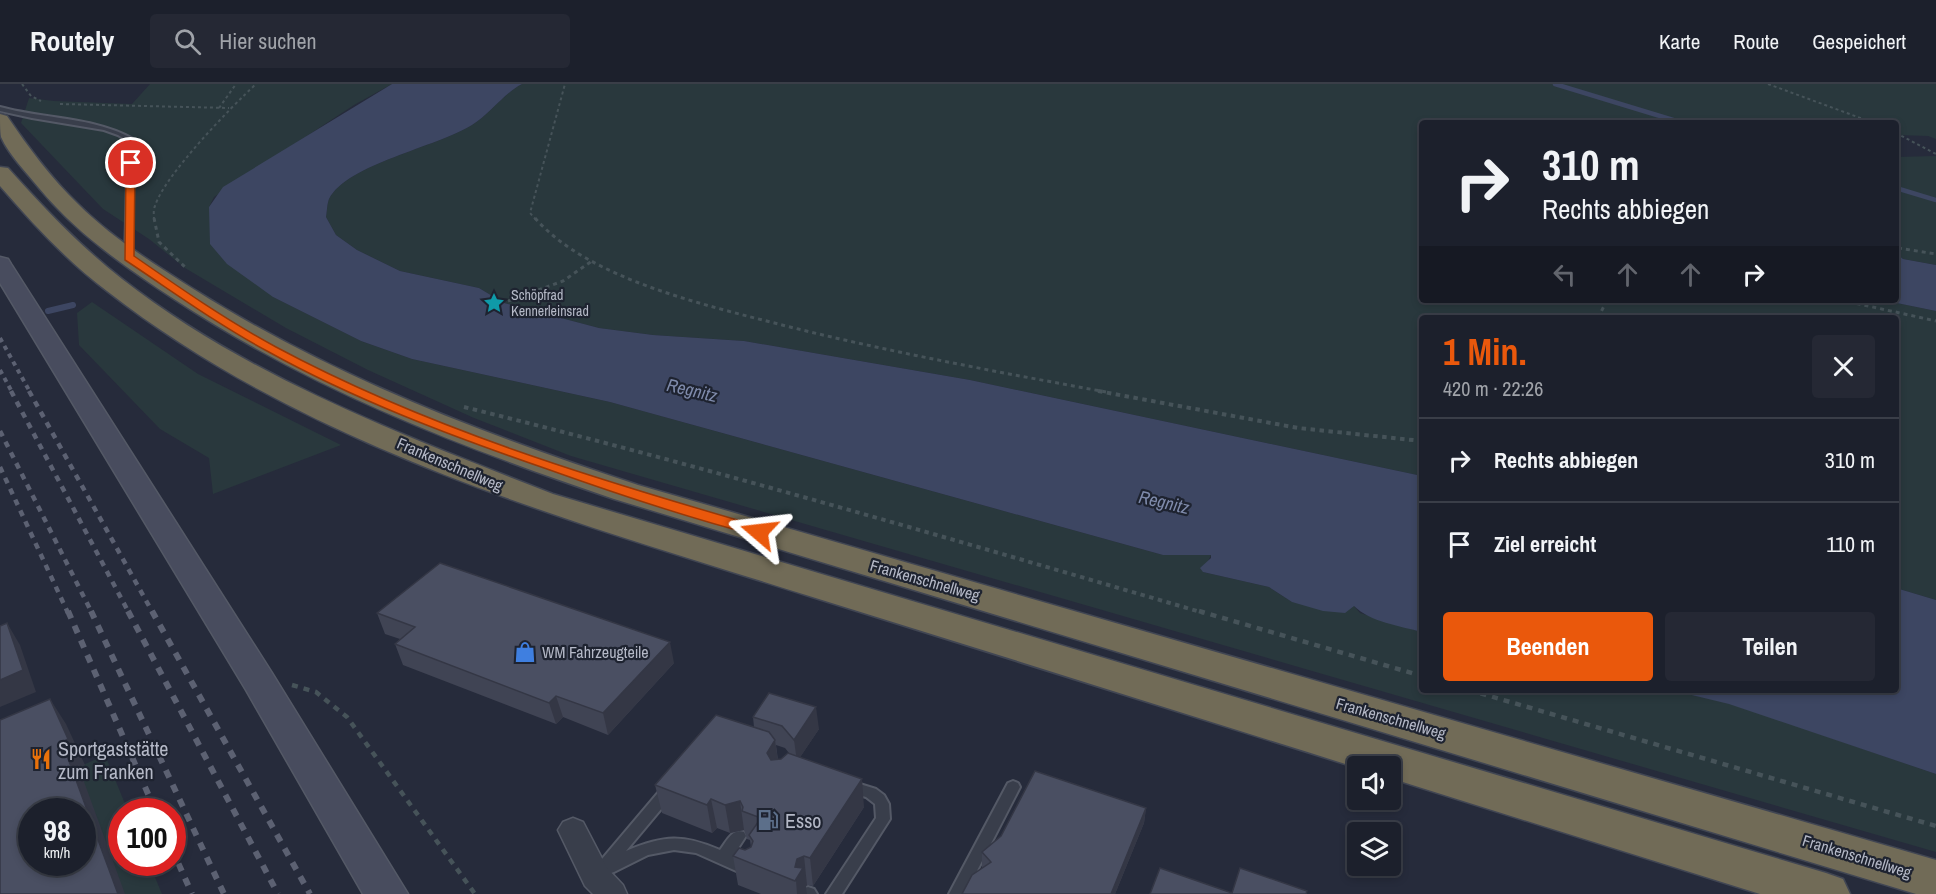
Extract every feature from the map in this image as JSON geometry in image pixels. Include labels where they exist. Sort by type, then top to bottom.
[{"type":"highway","name":"Frankenschnellweg","points":[[0,120],[13,140],[70,209],[129,258],[204,309],[271,349],[357,391],[444,429],[551,468],[1936,880]]},
{"type":"highway","name":"Frankenschnellweg","points":[[0,172],[61,239],[126,293],[212,352],[297,398],[446,464],[541,501],[1826,894]]},
{"type":"main road","points":[[0,264],[259,682],[386,894]]},
{"type":"street","points":[[573,830],[604,885]]},
{"type":"lane","points":[[0,109],[43,121],[123,133],[131,140],[129,258]]},
{"type":"lane","points":[[833,782],[877,795],[884,805],[883,819],[834,894]]},
{"type":"lane","points":[[604,885],[675,783]]},
{"type":"lane","points":[[957,894],[1013,787]]},
{"type":"lane","points":[[722,859],[739,836]]},
{"type":"lane","points":[[604,885],[620,860],[665,845],[685,844],[749,870]]},
{"type":"path","points":[[22,84],[31,96],[49,103]]},
{"type":"path","points":[[218,108],[236,84]]},
{"type":"path","points":[[195,273],[178,261],[159,242],[154,228],[154,207],[162,190],[230,108],[256,84]]},
{"type":"path","points":[[566,84],[530,213],[543,229],[592,261],[672,297],[867,346],[1298,428],[1419,441]]},
{"type":"path","points":[[1768,84],[1866,120]]},
{"type":"path","points":[[60,104],[230,108]]},
{"type":"path","points":[[1899,136],[1936,154]]},
{"type":"path","points":[[1899,248],[1936,254]]},
{"type":"path","points":[[508,301],[546,289],[578,274],[592,261]]},
{"type":"path","points":[[1855,303],[1936,321]]},
{"type":"path","points":[[458,405],[957,541],[1419,675]]},
{"type":"path","points":[[259,682],[304,686],[326,697],[348,717],[475,894]]},
{"type":"path","points":[[1479,693],[1936,826]]},
{"type":"shaded area","points":[[150,84],[392,84],[354,105],[214,197],[209,207],[273,297],[361,341],[412,359],[610,402],[1163,555],[1211,555],[1203,572],[1269,587],[1292,602],[1354,606],[1360,613],[1419,631],[1419,693],[1684,693],[1729,703],[1936,774],[1936,852],[571,456],[474,418],[368,370],[286,328],[185,268],[149,239],[103,209],[21,123],[29,98],[132,104]]},
{"type":"shaded area","points":[[522,84],[1936,84],[1936,139],[1928,136],[1899,135],[1899,120],[1419,120],[1419,303],[1897,303],[1936,311],[1936,600],[1899,589],[1899,315],[1419,315],[1419,475],[970,380],[744,341],[653,335],[599,328],[504,303],[479,288],[400,271],[357,250],[336,235],[326,217],[329,199],[339,187],[373,166],[472,125]]},
{"type":"shaded area","points":[[1936,156],[1936,265],[1903,259],[1899,256],[1899,157]]},
{"type":"shaded area","points":[[92,302],[198,374],[341,445],[213,494],[209,458],[160,429],[79,345],[77,313]]},
{"type":"shaded area","points":[[105,755],[123,798],[108,798],[108,876],[154,876],[162,894],[0,894],[0,803]]},
{"type":"water","name":"Regnitz","points":[[392,84],[522,84],[472,125],[373,166],[339,187],[329,199],[326,217],[336,235],[357,250],[400,271],[479,288],[504,303],[599,328],[653,335],[744,341],[970,380],[1419,475],[1419,631],[1377,620],[1354,606],[1345,613],[1323,611],[1292,602],[1269,587],[1203,572],[1200,568],[1211,558],[1211,555],[1163,555],[610,402],[412,359],[361,341],[273,297],[227,264],[210,244],[209,207],[223,187]]},
{"type":"water","points":[[1899,256],[1903,259],[1936,265],[1936,311],[1897,303],[1899,303]]},
{"type":"water","points":[[1899,589],[1936,600],[1936,774],[1729,704],[1683,693],[1899,693]]},
{"type":"building","points":[[440,563],[670,642],[603,713],[556,696],[549,703],[395,644],[415,627],[377,613]]},
{"type":"building","points":[[7,623],[23,670],[0,680],[0,626]]},
{"type":"building","points":[[769,693],[816,707],[794,740],[782,726],[753,717]]},
{"type":"building","points":[[50,699],[68,739],[62,742],[83,798],[18,798],[18,876],[96,876],[96,834],[108,867],[108,876],[111,876],[118,894],[0,894],[0,720]]},
{"type":"building","name":"Esso","points":[[716,715],[769,732],[775,740],[767,753],[771,760],[781,759],[788,753],[862,779],[810,858],[804,856],[797,859],[795,867],[803,868],[795,881],[733,856],[739,848],[745,850],[751,847],[753,841],[749,835],[761,818],[742,811],[740,801],[725,805],[711,799],[707,805],[655,785]]},
{"type":"building","points":[[1035,771],[1146,808],[1111,894],[962,894],[972,875],[991,862],[982,852],[1001,836]]},
{"type":"building","points":[[1160,868],[1232,893],[1240,868],[1307,891],[1306,894],[1150,894]]},
{"type":"waterway","points":[[1555,84],[1673,120]]},
{"type":"waterway","points":[[1899,189],[1936,200]]},
{"type":"waterway","points":[[48,311],[73,305]]},
{"type":"railway","points":[[0,338],[30,392]]},
{"type":"railway","points":[[0,370],[12,392]]},
{"type":"railway","points":[[11,391],[129,613]]},
{"type":"railway","points":[[29,391],[153,613]]},
{"type":"railway","points":[[0,431],[91,611]]},
{"type":"railway","points":[[0,467],[68,613]]},
{"type":"railway","points":[[68,611],[150,798]]},
{"type":"railway","points":[[91,611],[224,894]]},
{"type":"railway","points":[[128,611],[278,894]]},
{"type":"railway","points":[[152,611],[310,894]]},
{"type":"railway","points":[[184,876],[192,894]]},
{"type":"place","name":"Schöpfrad Kennerleinsrad","points":[[494,303]]},
{"type":"place","name":"WM Fahrzeugteile","points":[[525,652]]},
{"type":"place","name":"Sportgaststätte zum Franken","points":[[41,759]]},
{"type":"place","name":"Esso","points":[[768,820]]},
{"type":"route","points":[[131,163],[129,258],[204,309],[271,349],[357,391],[455,433],[551,468],[759,532]]}]
